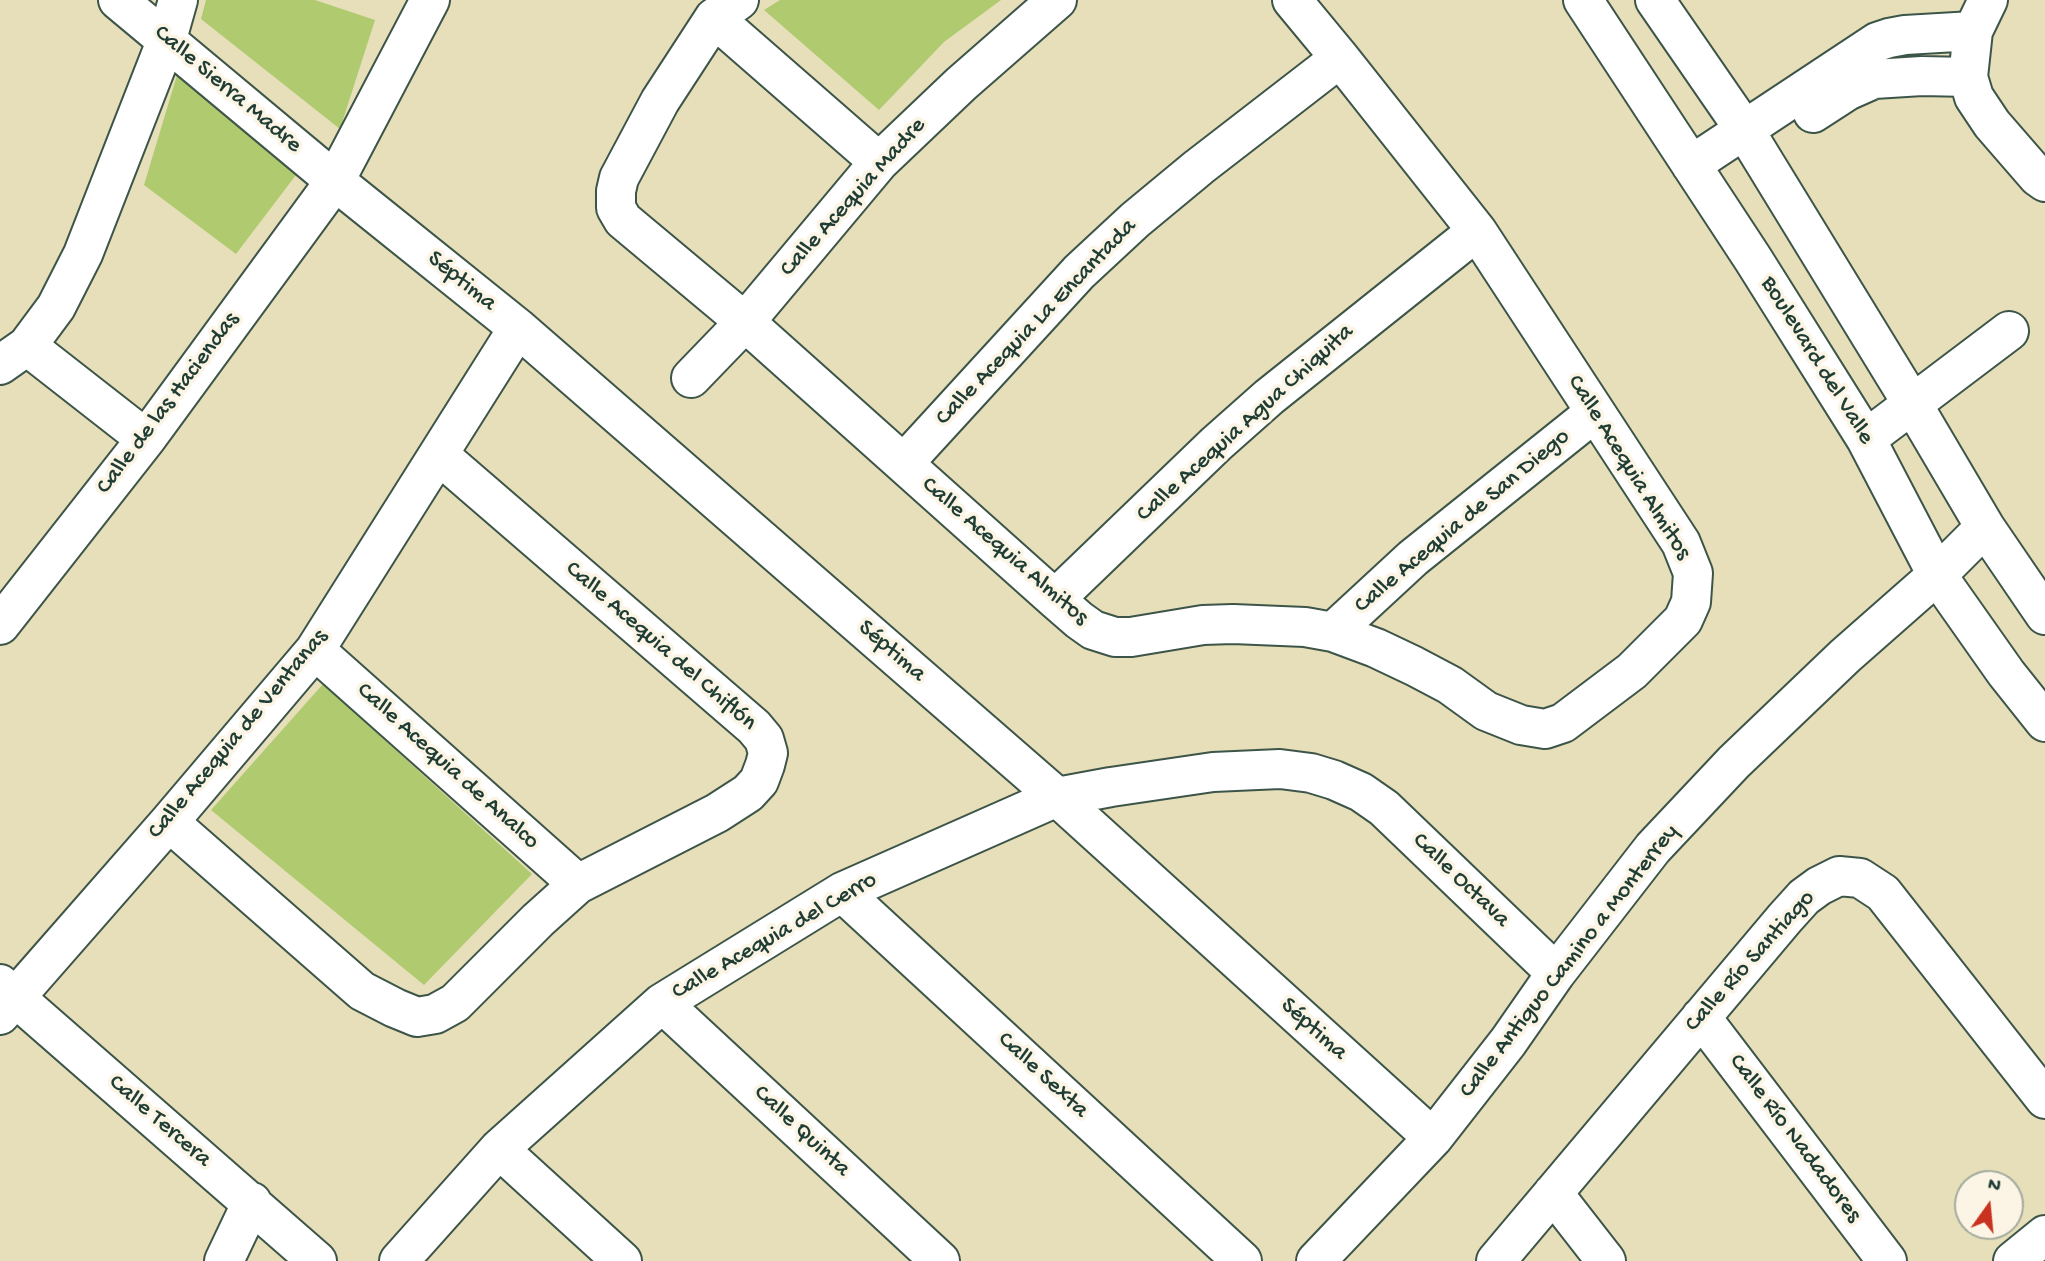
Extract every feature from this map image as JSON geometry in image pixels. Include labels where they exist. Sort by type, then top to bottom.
[{"type":"street","name":"Calle Sierra Madre","points":[[118,0],[335,181]]},
{"type":"street","points":[[146,439],[14,356],[56,307],[83,254],[167,39],[178,0]]},
{"type":"street","name":"Calle de las Haciendas","points":[[0,625],[146,439],[335,181],[430,0]]},
{"type":"street","name":"Calle Acequia Madre","points":[[691,378],[745,322],[879,162],[961,84],[1057,0]]},
{"type":"street","name":"Calle Acequia Almitos","points":[[727,9],[660,102],[635,145],[619,178],[616,208],[623,220],[745,322],[1079,620],[1093,630],[1115,637],[1131,637],[1203,625],[1233,624],[1305,627],[1333,632],[1414,666],[1450,685],[1486,711],[1521,725],[1545,729],[1563,723],[1632,671],[1683,620],[1691,602],[1693,573],[1681,543],[1477,231],[1292,0]]},
{"type":"street","name":"Boulevard del Valle","points":[[1583,0],[1753,259],[1866,439],[1937,575],[2045,723]]},
{"type":"street","points":[[1655,0],[1751,141],[1985,527],[2045,615]]},
{"type":"street","points":[[727,9],[879,162]]},
{"type":"street","points":[[1697,176],[1751,141],[1877,43],[1980,15],[1968,77],[1974,97],[1992,124],[2045,182]]},
{"type":"street","name":"Calle Acequia La Encantada","points":[[904,463],[1079,272],[1135,220],[1199,167],[1340,58]]},
{"type":"street","points":[[1751,141],[1874,79],[1968,77]]},
{"type":"street","name":"Séptima","points":[[335,181],[517,328],[1058,797],[1433,1139]]},
{"type":"street","name":"Calle Acequia Agua Chiquita","points":[[1055,599],[1216,444],[1269,397],[1477,231]]},
{"type":"street","name":"Calle Acequia de Ventanas","points":[[5,998],[169,822],[315,650],[517,328]]},
{"type":"street","points":[[1866,439],[2009,331]]},
{"type":"street","name":"Calle Acequia de San Diego","points":[[1333,632],[1413,558],[1594,412]]},
{"type":"street","name":"Calle Acequia del Chiflón","points":[[169,822],[362,991],[395,1009],[417,1017],[435,1014],[455,1003],[578,884],[718,813],[748,793],[759,781],[768,753],[764,739],[754,727],[439,456]]},
{"type":"street","name":"Calle Antiguo Camino a Monterrey","points":[[1316,1261],[1433,1139],[1653,848],[1734,762],[1845,656],[1937,575],[1985,527]]},
{"type":"street","name":"Calle Acequia de Analco","points":[[315,650],[578,884]]},
{"type":"street","name":"Calle Acequia del Cerro","points":[[399,1261],[499,1149],[662,1003],[842,892],[1058,797],[1213,772],[1280,769],[1311,773],[1361,792]]},
{"type":"street","name":"Calle Octava","points":[[1361,792],[1393,816],[1556,973]]},
{"type":"street","name":"Calle Río Santiago","points":[[1496,1261],[1804,897],[1839,876],[1860,878],[1883,893],[2045,1099]]},
{"type":"street","name":"Calle Sexta","points":[[842,892],[1242,1261]]},
{"type":"street","name":"Calle Tercera","points":[[5,998],[252,1202],[317,1261]]},
{"type":"street","name":"Calle Quinta","points":[[662,1003],[940,1261]]},
{"type":"street","name":"Calle Río Nadadores","points":[[1702,1017],[1887,1261]]},
{"type":"street","points":[[499,1149],[622,1261]]},
{"type":"street","points":[[1553,1193],[1606,1261]]},
{"type":"street","points":[[224,1261],[252,1202]]},
{"type":"street","points":[[2013,1261],[2045,1235]]},
{"type":"green space","points":[[206,0],[315,0],[375,20],[340,129],[201,19]]},
{"type":"green space","points":[[780,0],[1001,0],[944,42],[879,110],[764,10]]},
{"type":"green space","points":[[177,75],[299,171],[236,254],[144,185]]},
{"type":"green space","points":[[323,684],[532,874],[424,985],[211,810]]}]
